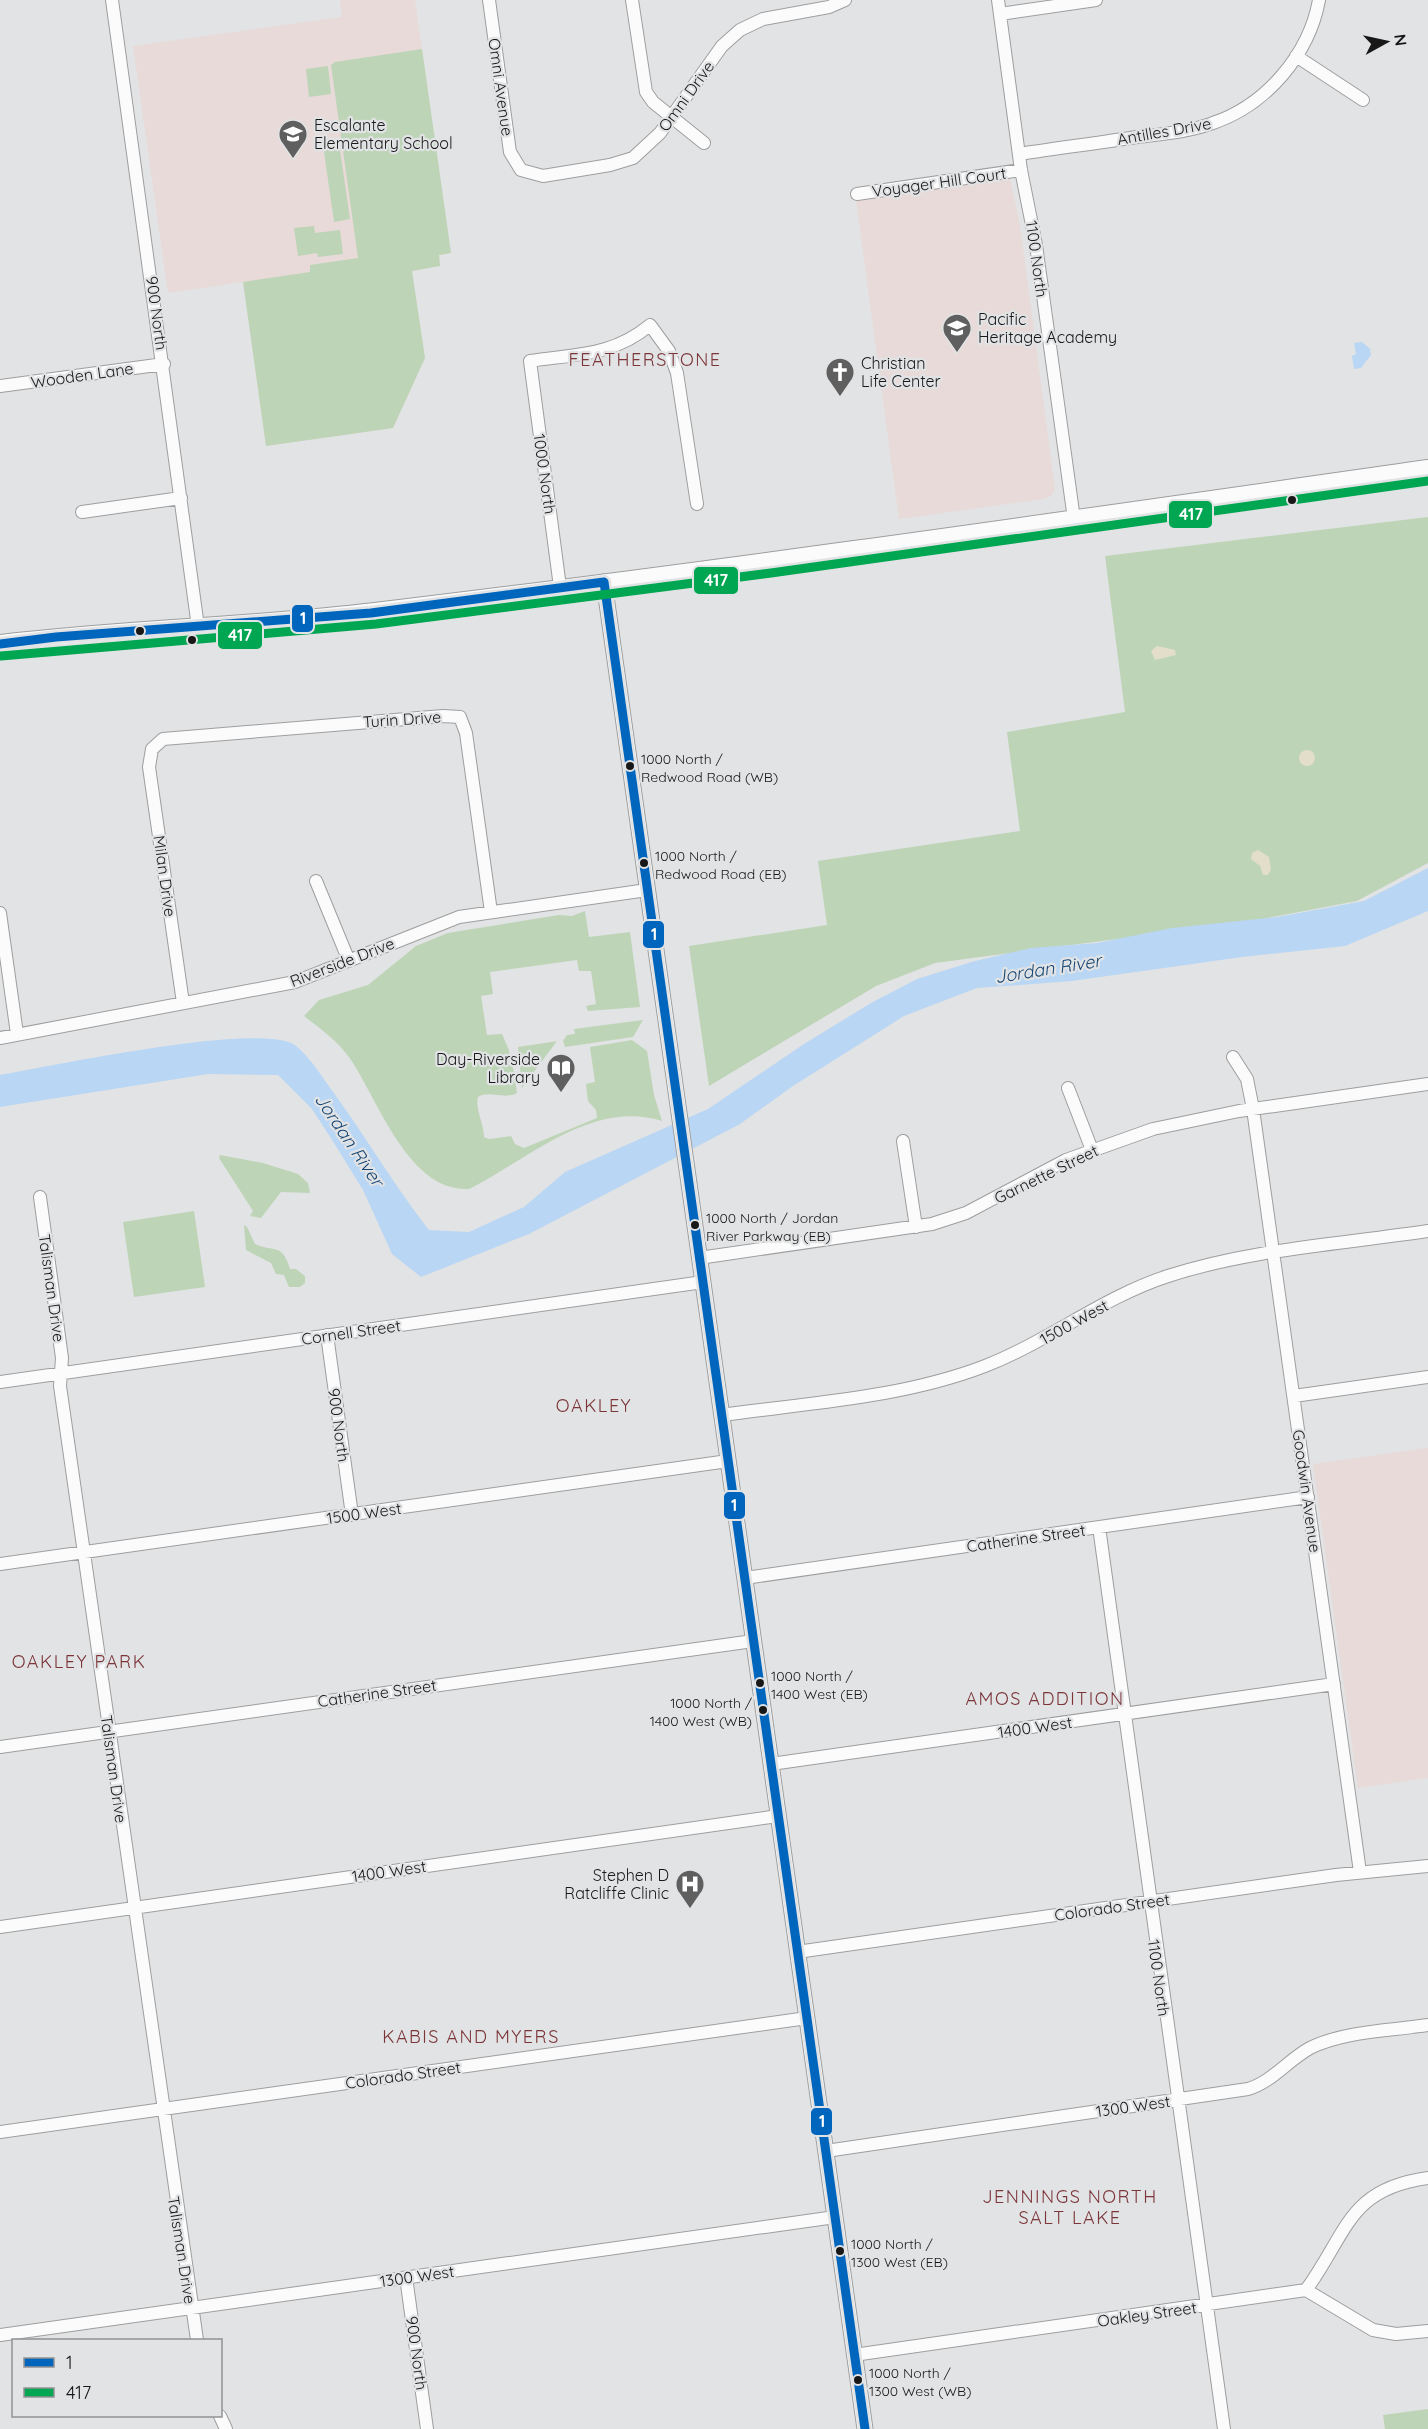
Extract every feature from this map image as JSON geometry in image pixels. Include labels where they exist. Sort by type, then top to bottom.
[{"type":"main road","points":[[0,644],[56,637],[371,613],[1428,469]]},
{"type":"street","name":"900 North","points":[[112,0],[164,364],[198,627]]},
{"type":"street","name":"Omni Avenue","points":[[489,0],[508,145],[513,159],[522,170]]},
{"type":"street","points":[[632,0],[644,87],[653,102],[704,143]]},
{"type":"street","name":"Omni Drive","points":[[522,170],[543,176],[621,162],[644,150],[722,46],[740,30],[763,19],[829,7],[845,0]]},
{"type":"street","name":"1100 North","points":[[998,0],[1021,170],[1035,238],[1074,519]]},
{"type":"street","points":[[1000,14],[1096,0]]},
{"type":"street","name":"Antilles Drive","points":[[1019,154],[1180,131],[1215,123],[1232,116],[1261,96],[1286,71],[1313,22],[1319,0]]},
{"type":"street","points":[[1296,56],[1364,100]]},
{"type":"street","name":"Voyager Hill Court","points":[[857,194],[1021,170]]},
{"type":"street","name":"1000 North","points":[[560,587],[530,361],[610,348],[632,340],[650,325],[669,351],[678,373],[697,504]]},
{"type":"street","name":"Wooden Lane","points":[[0,386],[164,364]]},
{"type":"street","points":[[82,512],[181,498]]},
{"type":"street","points":[[604,582],[865,2429]]},
{"type":"street","name":"Turin Drive","points":[[152,750],[159,741],[174,737],[443,716],[460,717],[466,733],[491,912]]},
{"type":"street","name":"Milan Drive","points":[[152,750],[149,766],[183,1003]]},
{"type":"street","points":[[316,881],[349,961]]},
{"type":"street","name":"Riverside Drive","points":[[0,1038],[295,982],[448,920],[647,890]]},
{"type":"street","points":[[0,914],[17,1034]]},
{"type":"street","name":"Goodwin Avenue","points":[[1233,1057],[1247,1079],[1253,1109],[1360,1872]]},
{"type":"street","name":"Garnette Street","points":[[699,1258],[916,1227],[966,1213],[1045,1171],[1092,1150],[1154,1129],[1253,1109],[1428,1084]]},
{"type":"street","points":[[1068,1088],[1092,1150]]},
{"type":"street","points":[[903,1141],[916,1227]]},
{"type":"street","name":"Talisman Drive","points":[[40,1197],[62,1358],[60,1386],[197,2339]]},
{"type":"street","name":"1500 West","points":[[722,1415],[892,1390],[956,1376],[1032,1346],[1137,1288],[1198,1268],[1274,1253],[1428,1231]]},
{"type":"street","name":"Cornell Street","points":[[0,1382],[703,1282]]},
{"type":"street","name":"900 North","points":[[327,1335],[352,1515]]},
{"type":"street","points":[[1294,1396],[1428,1377]]},
{"type":"street","name":"1500 West","points":[[0,1564],[728,1461]]},
{"type":"street","name":"Catherine Street","points":[[745,1578],[1308,1497]]},
{"type":"street","name":"1100 North","points":[[1099,1527],[1224,2429]]},
{"type":"street","name":"Catherine Street","points":[[0,1747],[753,1641]]},
{"type":"street","name":"1400 West","points":[[771,1764],[1334,1684]]},
{"type":"street","name":"1400 West","points":[[0,1927],[778,1816]]},
{"type":"street","name":"Colorado Street","points":[[797,1952],[1360,1872],[1428,1866]]},
{"type":"street","name":"Colorado Street","points":[[0,2132],[807,2018]]},
{"type":"street","name":"1300 West","points":[[825,2151],[1257,2086],[1298,2055],[1325,2042],[1428,2025]]},
{"type":"street","points":[[1428,2178],[1396,2184],[1370,2197],[1356,2212],[1306,2290],[1373,2330],[1396,2334],[1428,2331]]},
{"type":"street","name":"1300 West","points":[[0,2335],[835,2217]]},
{"type":"street","name":"900 North","points":[[406,2277],[427,2429]]},
{"type":"street","name":"Oakley Street","points":[[854,2355],[1306,2290]]},
{"type":"shaded area","name":"Escalante Elementary School","points":[[340,0],[415,0],[451,253],[439,255],[440,266],[412,271],[425,358],[393,428],[266,446],[243,282],[168,293],[133,46],[342,17]]},
{"type":"shaded area","name":"Pacific Heritage Academy","points":[[1010,178],[1020,225],[1055,489],[1051,496],[1044,499],[899,519],[856,200]]},
{"type":"shaded area","points":[[1428,1448],[1428,1778],[1358,1788],[1313,1464]]},
{"type":"green space","points":[[422,49],[451,253],[439,255],[440,266],[412,271],[425,358],[393,428],[266,446],[243,282],[310,272],[310,265],[358,258],[331,65],[335,62]]},
{"type":"green space","points":[[328,66],[331,94],[309,97],[306,69]]},
{"type":"green space","points":[[339,143],[350,219],[334,222],[323,145]]},
{"type":"green space","points":[[314,226],[315,233],[340,230],[343,254],[318,257],[317,253],[298,256],[294,228]]},
{"type":"green space","points":[[1428,517],[1428,863],[1357,901],[1247,922],[935,963],[876,986],[709,1086],[689,946],[827,925],[818,861],[1020,831],[1007,732],[1125,712],[1105,556]]},
{"type":"green space","points":[[585,911],[589,937],[630,932],[640,1007],[588,1011],[586,1006],[596,1004],[591,971],[579,971],[577,960],[490,972],[493,994],[481,996],[487,1035],[502,1034],[509,1050],[510,1061],[512,1061],[517,1093],[507,1096],[487,1094],[478,1097],[484,1137],[489,1139],[511,1136],[515,1144],[524,1148],[597,1118],[596,1110],[588,1101],[586,1084],[595,1082],[590,1047],[632,1040],[647,1051],[654,1095],[662,1121],[636,1116],[610,1118],[585,1125],[537,1149],[469,1189],[448,1186],[429,1176],[413,1161],[398,1141],[346,1053],[304,1016],[319,1000],[368,985],[416,946],[448,933],[559,915],[572,916]]},
{"type":"green space","points":[[643,1020],[633,1037],[565,1047],[563,1041],[567,1035],[575,1034],[574,1029]]},
{"type":"green space","points":[[557,1041],[522,1088],[518,1047]]},
{"type":"green space","points":[[220,1155],[263,1163],[298,1174],[308,1183],[310,1193],[281,1192],[261,1218],[250,1216],[253,1211],[219,1158]]},
{"type":"green space","points":[[194,1211],[205,1287],[134,1297],[123,1222]]},
{"type":"green space","points":[[244,1225],[255,1244],[277,1250],[284,1255],[290,1269],[296,1269],[305,1276],[305,1283],[300,1287],[289,1287],[284,1275],[276,1274],[271,1263],[246,1250]]},
{"type":"green space","points":[[1428,2409],[1428,2429],[1385,2429],[1383,2415]]},
{"type":"sand","points":[[1157,646],[1175,650],[1176,655],[1155,660],[1151,651]]},
{"type":"sand","points":[[1307,750],[1313,752],[1315,758],[1313,764],[1307,766],[1301,764],[1299,758],[1301,752]]},
{"type":"sand","points":[[1258,850],[1269,857],[1271,869],[1268,875],[1263,875],[1260,866],[1251,859],[1252,853]]},
{"type":"water","points":[[1362,342],[1370,349],[1371,355],[1361,368],[1354,369],[1352,356],[1356,354],[1354,343]]},
{"type":"water","name":"Jordan River","points":[[1428,868],[1428,911],[1345,946],[1242,957],[1072,981],[977,988],[904,1016],[793,1086],[740,1124],[529,1234],[421,1277],[392,1254],[363,1190],[334,1143],[312,1109],[278,1075],[208,1074],[0,1107],[0,1075],[154,1048],[244,1038],[277,1039],[296,1046],[312,1063],[429,1230],[469,1232],[524,1207],[565,1172],[708,1109],[804,1044],[871,1003],[917,979],[975,961],[1031,948],[1097,943],[1172,928],[1277,917],[1364,901]]},
{"type":"transit line","name":"417","points":[[1,656],[376,624],[771,573],[1428,481]]},
{"type":"transit line","name":"1","points":[[604,582],[865,2429]]},
{"type":"transit line","name":"1","points":[[0,644],[56,637],[371,613],[604,582]]},
{"type":"place","name":"Escalante Elementary School","points":[[293,160]]},
{"type":"place","name":"Pacific Heritage Academy","points":[[957,354]]},
{"type":"place","name":"Christian Life Center","points":[[840,398]]},
{"type":"place","name":"1000 North / Redwood Road (WB)","points":[[630,766]]},
{"type":"place","name":"1000 North / Redwood Road (EB)","points":[[644,863]]},
{"type":"place","name":"Day-Riverside Library","points":[[561,1094]]},
{"type":"place","name":"1000 North / Jordan River Parkway (EB)","points":[[695,1225]]},
{"type":"place","name":"1000 North / 1400 West (EB)","points":[[760,1683]]},
{"type":"place","name":"1000 North / 1400 West (WB)","points":[[763,1710]]},
{"type":"place","name":"Stephen D Ratcliffe Clinic","points":[[690,1910]]},
{"type":"place","name":"1000 North / 1300 West (EB)","points":[[840,2251]]},
{"type":"place","name":"1000 North / 1300 West (WB)","points":[[858,2380]]},
{"type":"district","name":"FEATHERSTONE","points":[[645,360]]},
{"type":"district","name":"OAKLEY","points":[[594,1406]]},
{"type":"district","name":"OAKLEY PARK","points":[[79,1662]]},
{"type":"district","name":"AMOS ADDITION","points":[[1045,1699]]},
{"type":"district","name":"KABIS AND MYERS","points":[[471,2037]]},
{"type":"district","name":"JENNINGS NORTH SALT LAKE","points":[[1070,2207]]}]
